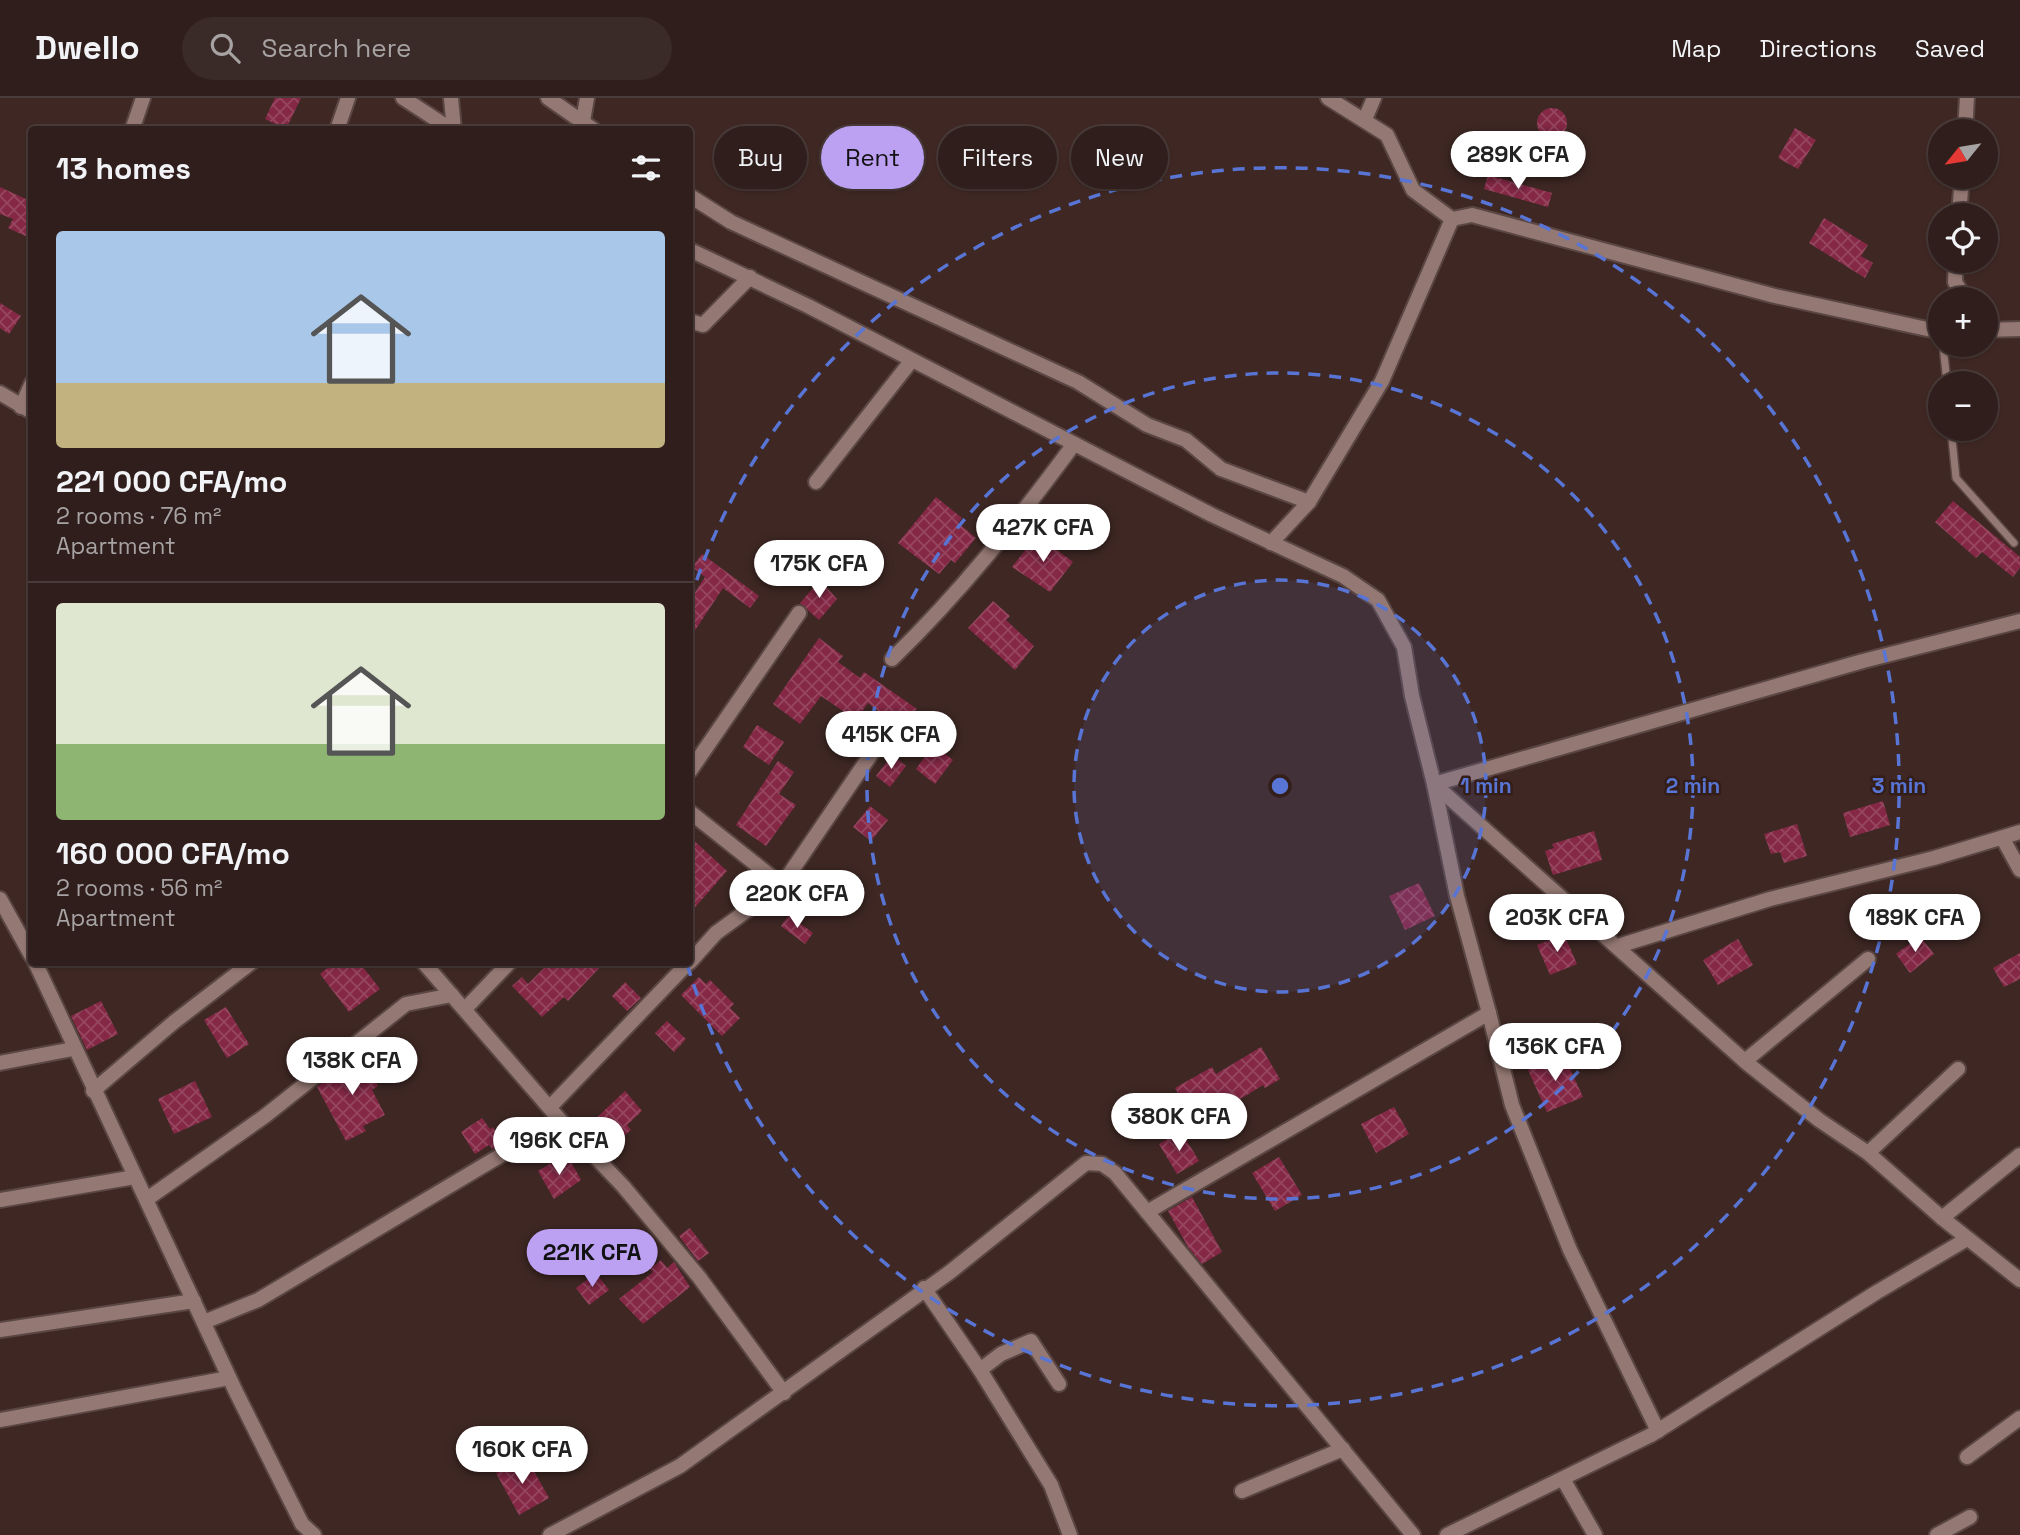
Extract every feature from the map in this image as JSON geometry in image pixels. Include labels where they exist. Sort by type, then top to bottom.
[{"type":"street","points":[[133,126],[143,98]]},
{"type":"street","points":[[338,126],[348,98]]},
{"type":"street","points":[[403,98],[448,126]]},
{"type":"street","points":[[451,98],[453,126]]},
{"type":"street","points":[[548,98],[589,125]]},
{"type":"street","points":[[587,98],[589,125]]},
{"type":"street","points":[[1328,98],[1387,135],[1413,190],[1452,219],[1472,215],[1775,296],[1928,329]]},
{"type":"street","points":[[1365,119],[1374,98]]},
{"type":"street","points":[[1966,119],[1967,98]]},
{"type":"street","points":[[693,198],[731,222],[1078,382],[1147,425],[1186,440],[1221,469],[1309,502]]},
{"type":"street","points":[[1271,543],[1309,502],[1382,381],[1452,219]]},
{"type":"street","points":[[693,251],[750,277],[1271,543],[1343,576],[1378,600],[1404,647],[1412,696],[1434,784],[1457,896],[1512,1105],[1570,1250],[1658,1431]]},
{"type":"street","points":[[693,322],[703,325],[750,277]]},
{"type":"street","points":[[1998,329],[2020,328]]},
{"type":"street","points":[[816,482],[912,360]]},
{"type":"street","points":[[0,393],[26,409]]},
{"type":"street","points":[[892,659],[945,607],[1024,512],[1074,444]]},
{"type":"street","points":[[693,767],[799,614]]},
{"type":"street","points":[[1434,784],[1863,661],[2019,622]]},
{"type":"street","points":[[693,958],[716,933],[782,885],[878,744]]},
{"type":"street","points":[[1434,784],[1745,1061],[1819,1120],[1868,1153],[1967,1239],[2020,1280]]},
{"type":"street","points":[[693,814],[782,885]]},
{"type":"street","points":[[1618,946],[1770,899],[2003,839],[2020,832]]},
{"type":"street","points":[[2003,839],[2020,870]]},
{"type":"street","points":[[0,899],[28,949]]},
{"type":"street","points":[[1745,1061],[1868,959]]},
{"type":"street","points":[[37,966],[73,1049],[147,1199],[229,1378],[302,1524],[314,1535]]},
{"type":"street","points":[[93,1091],[174,1022],[247,966]]},
{"type":"street","points":[[427,966],[551,1106],[560,1120],[623,1185],[699,1277],[784,1393]]},
{"type":"street","points":[[465,1009],[506,966]]},
{"type":"street","points":[[551,1106],[685,966]]},
{"type":"street","points":[[147,1199],[265,1116],[406,1004],[452,995]]},
{"type":"street","points":[[1147,1212],[1489,1013]]},
{"type":"street","points":[[0,1063],[73,1049]]},
{"type":"street","points":[[1868,1153],[1958,1069]]},
{"type":"street","points":[[204,1322],[258,1300],[560,1120]]},
{"type":"street","points":[[1942,1218],[2020,1155]]},
{"type":"street","points":[[550,1535],[680,1466],[950,1272],[1086,1163],[1102,1164],[1115,1173],[1413,1535]]},
{"type":"street","points":[[0,1200],[135,1177]]},
{"type":"street","points":[[1447,1535],[1658,1431],[1877,1292],[1967,1239]]},
{"type":"street","points":[[924,1289],[980,1370],[1051,1485],[1070,1535]]},
{"type":"street","points":[[0,1330],[194,1301]]},
{"type":"street","points":[[980,1370],[1001,1354],[1031,1341],[1059,1384]]},
{"type":"street","points":[[0,1420],[229,1378]]},
{"type":"street","points":[[1967,1457],[2020,1418]]},
{"type":"street","points":[[1242,1491],[1343,1449]]},
{"type":"street","points":[[1563,1479],[1595,1535]]},
{"type":"street","points":[[1937,1535],[1970,1517]]},
{"type":"lane","points":[[1952,441],[1955,478],[2014,543]]},
{"type":"building","points":[[275,98],[301,98],[287,126],[280,126],[265,119]]},
{"type":"building","points":[[1552,108],[1563,112],[1567,123],[1563,134],[1552,138],[1541,134],[1537,123],[1541,112]]},
{"type":"building","points":[[1795,128],[1816,140],[1798,169],[1778,158]]},
{"type":"building","points":[[1488,175],[1552,193],[1548,207],[1484,189]]},
{"type":"building","points":[[0,187],[28,200],[28,237],[8,228],[13,219],[0,214]]},
{"type":"building","points":[[1824,218],[1868,245],[1861,256],[1873,263],[1865,278],[1809,243]]},
{"type":"building","points":[[0,303],[21,316],[9,334],[0,328]]},
{"type":"building","points":[[936,497],[962,518],[958,523],[976,538],[955,563],[951,560],[939,574],[898,543]]},
{"type":"building","points":[[1953,501],[2020,557],[2020,568],[2013,577],[1982,552],[1976,558],[1935,522]]},
{"type":"building","points":[[1037,535],[1073,562],[1050,592],[1012,567]]},
{"type":"building","points":[[702,554],[759,596],[750,608],[723,588],[693,633],[693,595],[705,577],[693,566]]},
{"type":"building","points":[[820,580],[837,599],[819,620],[800,603]]},
{"type":"building","points":[[993,601],[1010,616],[1006,620],[1034,646],[1015,670],[968,628]]},
{"type":"building","points":[[819,638],[843,656],[838,662],[860,678],[864,672],[917,709],[901,729],[868,703],[856,720],[821,696],[800,724],[773,704]]},
{"type":"building","points":[[757,725],[784,742],[769,765],[743,747]]},
{"type":"building","points":[[933,745],[953,760],[935,784],[916,769]]},
{"type":"building","points":[[892,755],[906,766],[890,787],[876,776]]},
{"type":"building","points":[[778,761],[794,772],[779,794],[796,805],[766,846],[736,825]]},
{"type":"building","points":[[1883,801],[1890,825],[1850,837],[1843,813]]},
{"type":"building","points":[[870,806],[888,820],[871,841],[853,827]]},
{"type":"building","points":[[1797,824],[1807,856],[1784,863],[1780,852],[1771,854],[1764,834]]},
{"type":"building","points":[[1594,831],[1602,860],[1553,875],[1545,851],[1554,848],[1552,844]]},
{"type":"building","points":[[693,840],[727,871],[693,910]]},
{"type":"building","points":[[1419,883],[1435,916],[1405,930],[1389,896]]},
{"type":"building","points":[[789,915],[813,933],[805,944],[781,926]]},
{"type":"building","points":[[1564,934],[1577,964],[1550,975],[1537,945]]},
{"type":"building","points":[[1920,936],[1934,954],[1910,973],[1896,954]]},
{"type":"building","points":[[1738,939],[1753,965],[1718,985],[1703,960]]},
{"type":"building","points":[[2020,953],[2020,979],[2004,987],[1993,968]]},
{"type":"building","points":[[330,966],[362,966],[380,989],[349,1012],[320,974]]},
{"type":"building","points":[[546,966],[601,966],[568,1001],[564,997],[542,1017],[512,986],[522,977],[528,984]]},
{"type":"building","points":[[699,977],[706,984],[710,980],[734,1004],[730,1008],[740,1018],[722,1036],[681,995]]},
{"type":"building","points":[[625,982],[641,998],[627,1011],[612,996]]},
{"type":"building","points":[[101,1001],[118,1034],[87,1050],[71,1016]]},
{"type":"building","points":[[226,1007],[249,1044],[227,1058],[204,1020]]},
{"type":"building","points":[[667,1021],[686,1039],[674,1052],[655,1033]]},
{"type":"building","points":[[1261,1047],[1280,1079],[1265,1088],[1263,1085],[1211,1117],[1206,1107],[1190,1116],[1175,1088],[1212,1067],[1216,1074]]},
{"type":"building","points":[[361,1052],[378,1086],[372,1090],[385,1115],[363,1126],[366,1131],[346,1141],[317,1087]]},
{"type":"building","points":[[1563,1054],[1583,1097],[1547,1112],[1528,1070]]},
{"type":"building","points":[[195,1081],[212,1117],[174,1134],[158,1099]]},
{"type":"building","points":[[625,1091],[642,1111],[627,1125],[631,1130],[611,1146],[591,1123]]},
{"type":"building","points":[[1394,1107],[1409,1134],[1376,1153],[1361,1124]]},
{"type":"building","points":[[482,1118],[490,1129],[493,1127],[503,1143],[492,1149],[489,1145],[475,1154],[461,1132]]},
{"type":"building","points":[[1181,1131],[1199,1161],[1177,1174],[1159,1144]]},
{"type":"building","points":[[562,1156],[566,1164],[571,1162],[581,1180],[554,1199],[538,1171]]},
{"type":"building","points":[[1279,1157],[1302,1195],[1275,1211],[1252,1173]]},
{"type":"building","points":[[1192,1197],[1222,1252],[1202,1264],[1188,1247],[1168,1211]]},
{"type":"building","points":[[690,1228],[709,1253],[698,1261],[679,1236]]},
{"type":"building","points":[[661,1260],[667,1268],[674,1262],[690,1287],[643,1324],[619,1299],[653,1272],[650,1269]]},
{"type":"building","points":[[596,1273],[609,1290],[589,1305],[576,1288]]},
{"type":"building","points":[[526,1457],[549,1498],[519,1515],[496,1473]]}]
